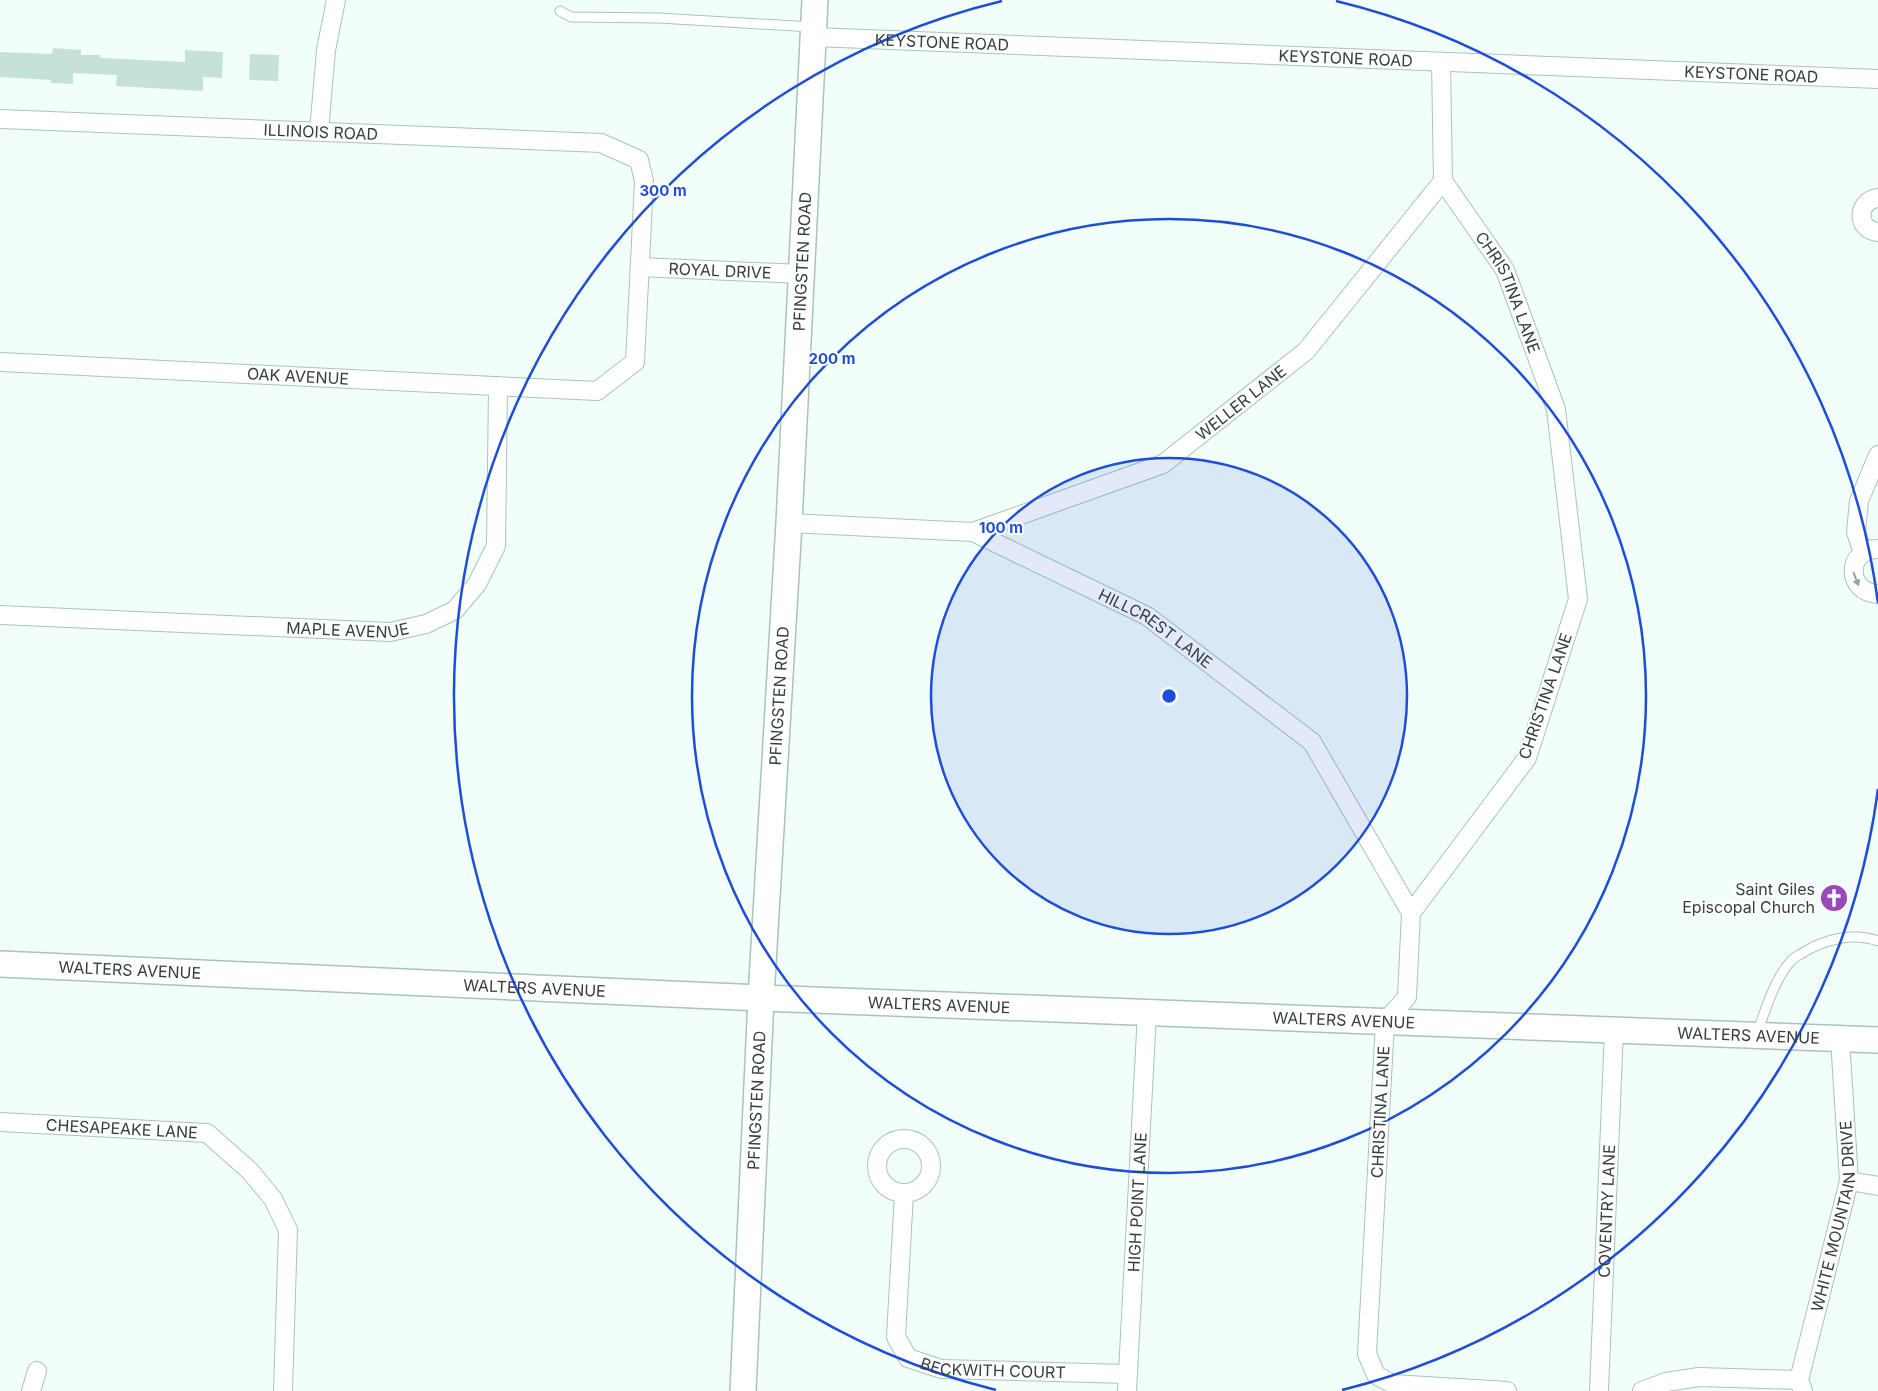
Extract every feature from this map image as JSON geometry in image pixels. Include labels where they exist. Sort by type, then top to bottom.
[{"type":"main road","name":"PFINGSTEN ROAD","points":[[743,1391],[761,998],[789,523],[815,0]]},
{"type":"main road","name":"WALTERS AVENUE","points":[[0,964],[761,998],[1878,1040]]},
{"type":"street","points":[[319,131],[326,50],[336,0]]},
{"type":"street","name":"KEYSTONE ROAD","points":[[814,32],[1440,62],[1878,78]]},
{"type":"street","points":[[1440,62],[1443,181]]},
{"type":"street","name":"ILLINOIS ROAD","points":[[0,119],[601,143],[639,160],[644,181],[640,267]]},
{"type":"street","name":"WELLER LANE","points":[[973,532],[1163,464],[1306,351],[1443,181]]},
{"type":"street","name":"CHRISTINA LANE","points":[[1443,181],[1506,270],[1556,409],[1578,599],[1527,758],[1411,913],[1407,997],[1385,1022],[1367,1354],[1376,1374],[1393,1384],[1507,1391]]},
{"type":"street","points":[[1878,198],[1867,202],[1861,216],[1868,229],[1878,232]]},
{"type":"street","name":"ROYAL DRIVE","points":[[640,267],[800,274]]},
{"type":"street","name":"OAK AVENUE","points":[[0,362],[597,391],[635,362],[640,267]]},
{"type":"street","name":"MAPLE AVENUE","points":[[0,615],[390,632],[426,624],[455,610],[477,584],[496,546],[498,386]]},
{"type":"street","points":[[1878,454],[1859,501],[1856,532],[1870,551],[1854,566],[1854,578],[1860,588],[1865,592],[1878,594]]},
{"type":"street","name":"HILLCREST LANE","points":[[789,523],[973,532],[1147,616],[1312,742],[1411,913]]},
{"type":"street","name":"HIGH POINT LANE","points":[[1127,1383],[1147,1013]]},
{"type":"street","name":"COVENTRY LANE","points":[[1599,1391],[1614,1030]]},
{"type":"street","name":"WHITE MOUNTAIN DRIVE","points":[[1801,1385],[1849,1181],[1840,1038]]},
{"type":"street","name":"CHESAPEAKE LANE","points":[[0,1122],[207,1133],[250,1171],[273,1199],[288,1230],[283,1391]]},
{"type":"street","points":[[1849,1181],[1878,1186]]},
{"type":"street","name":"BECKWITH COURT","points":[[904,1193],[896,1337],[908,1358],[941,1370],[1127,1383]]},
{"type":"street","points":[[31,1391],[37,1371]]},
{"type":"street","points":[[1642,1391],[1666,1382],[1699,1377],[1801,1385]]},
{"type":"lane","points":[[560,11],[571,17],[659,18],[814,32]]},
{"type":"lane","points":[[1756,1036],[1765,1009],[1778,981],[1792,960],[1812,948],[1837,938],[1868,937],[1878,939]]},
{"type":"building","points":[[53,48],[81,50],[81,55],[100,55],[100,58],[185,62],[185,50],[223,52],[222,78],[203,77],[203,91],[116,86],[117,75],[73,73],[73,84],[51,83],[51,80],[0,77],[0,52],[52,54]]},
{"type":"building","points":[[250,54],[279,55],[278,81],[249,80]]},
{"type":"place","name":"Saint Giles Episcopal Church","points":[[1834,898]]}]
